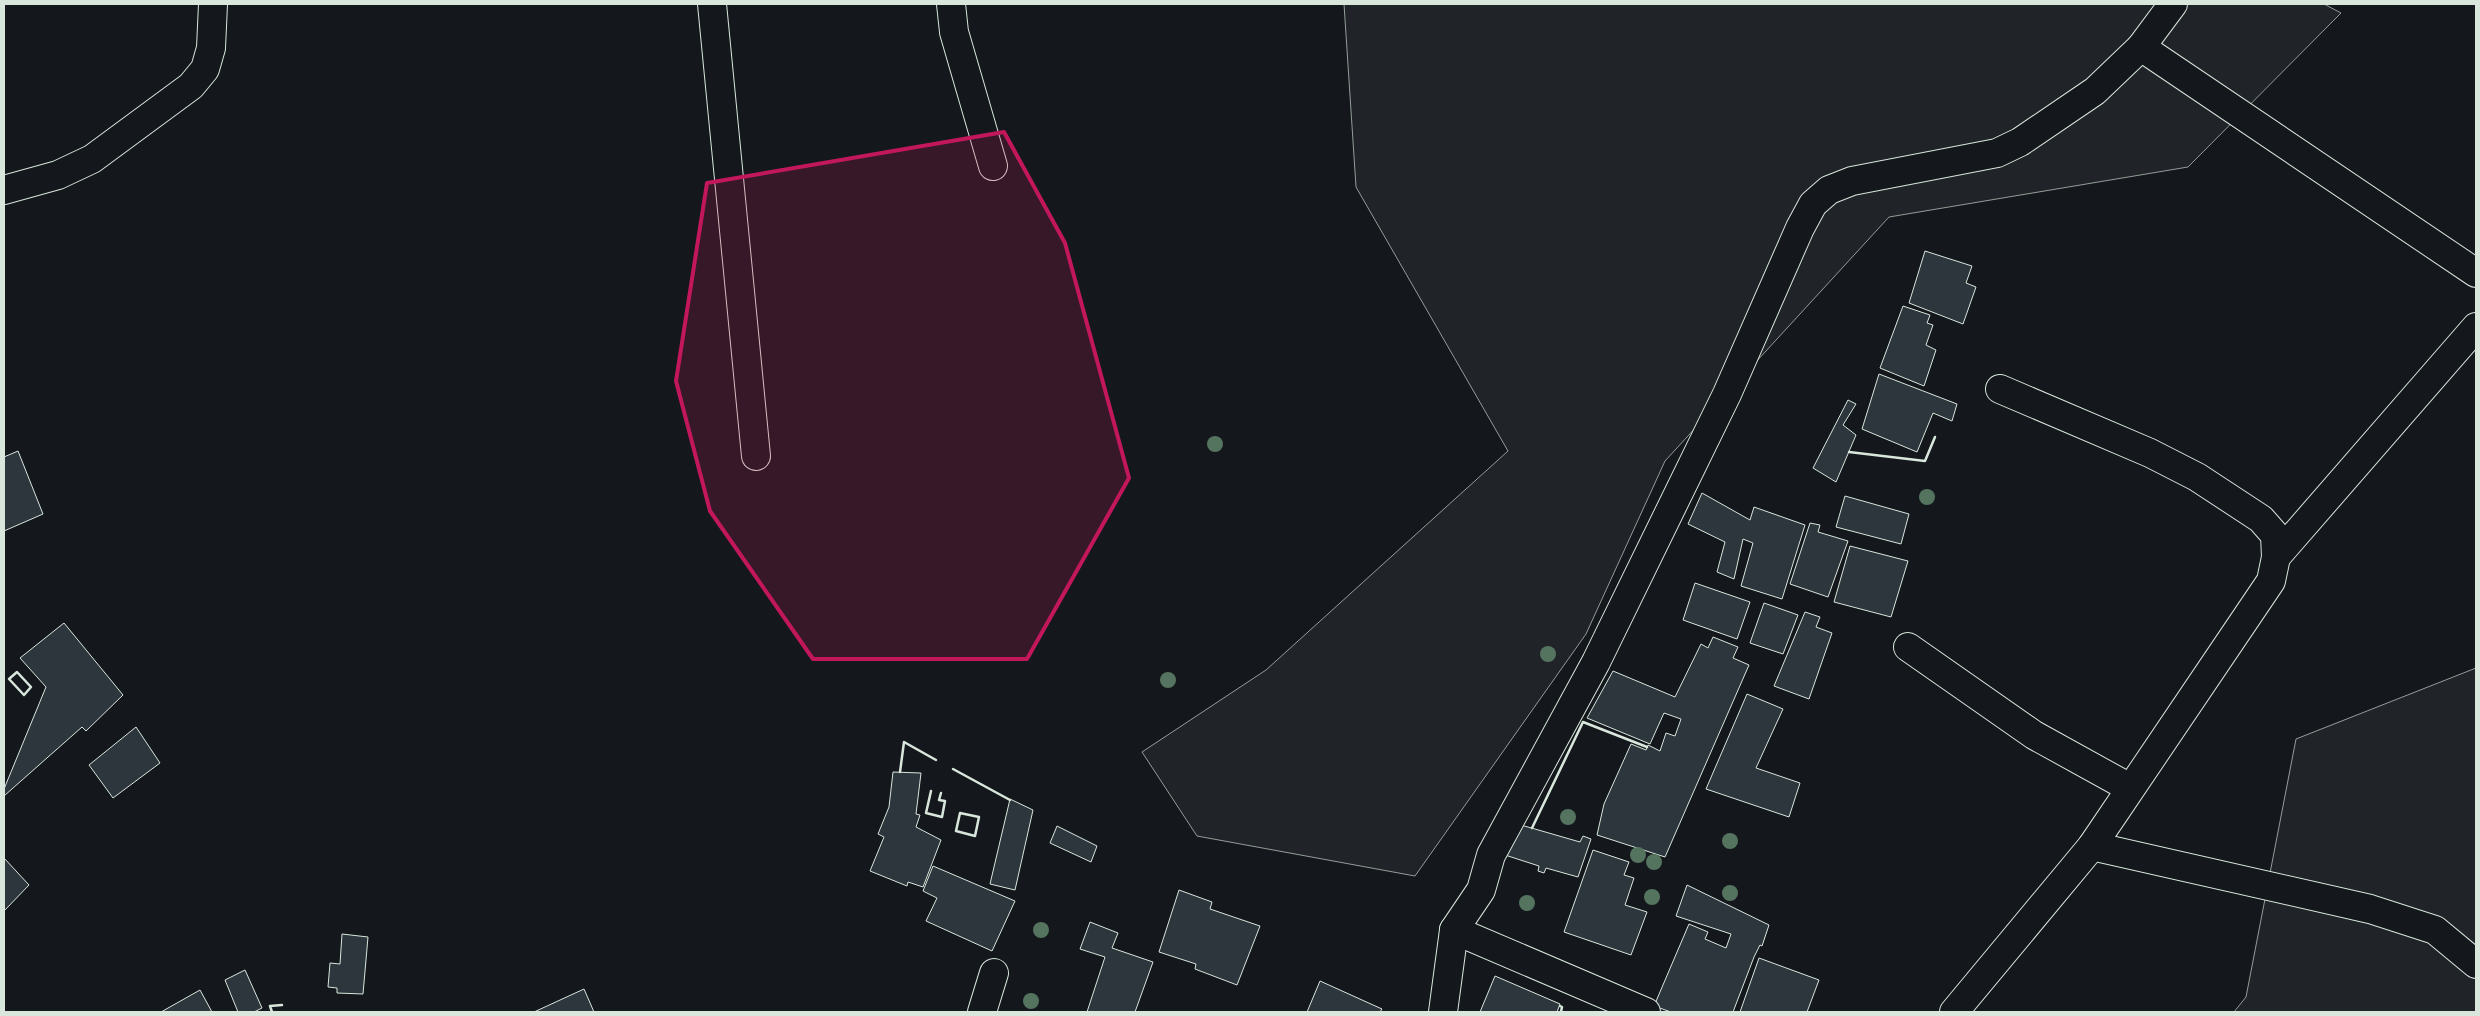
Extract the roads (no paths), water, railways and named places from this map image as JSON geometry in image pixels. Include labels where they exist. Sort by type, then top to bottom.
[{"type":"street","points":[[4,190],[58,175],[92,159],[191,86],[205,70],[211,48],[213,4]]},
{"type":"street","points":[[712,4],[756,456]]},
{"type":"street","points":[[950,4],[954,32],[993,166]]},
{"type":"street","points":[[1443,1012],[1454,930],[1481,890],[1491,855],[1596,662],[1727,394],[1800,228],[1813,204],[1829,190],[1852,182],[1997,153],[2020,142],[2095,91],[2142,47],[2173,4]]},
{"type":"street","points":[[2142,47],[2476,273]]},
{"type":"street","points":[[2276,557],[2476,327]]},
{"type":"street","points":[[1954,1012],[2092,846],[2271,581],[2276,557],[2274,535],[2261,519],[2197,476],[2150,453],[2000,390]]},
{"type":"street","points":[[1908,647],[2034,735],[2130,788]]},
{"type":"street","points":[[2092,846],[2370,909],[2435,930],[2476,964]]},
{"type":"street","points":[[1454,930],[1646,1012]]},
{"type":"street","points":[[982,1012],[994,972]]}]
